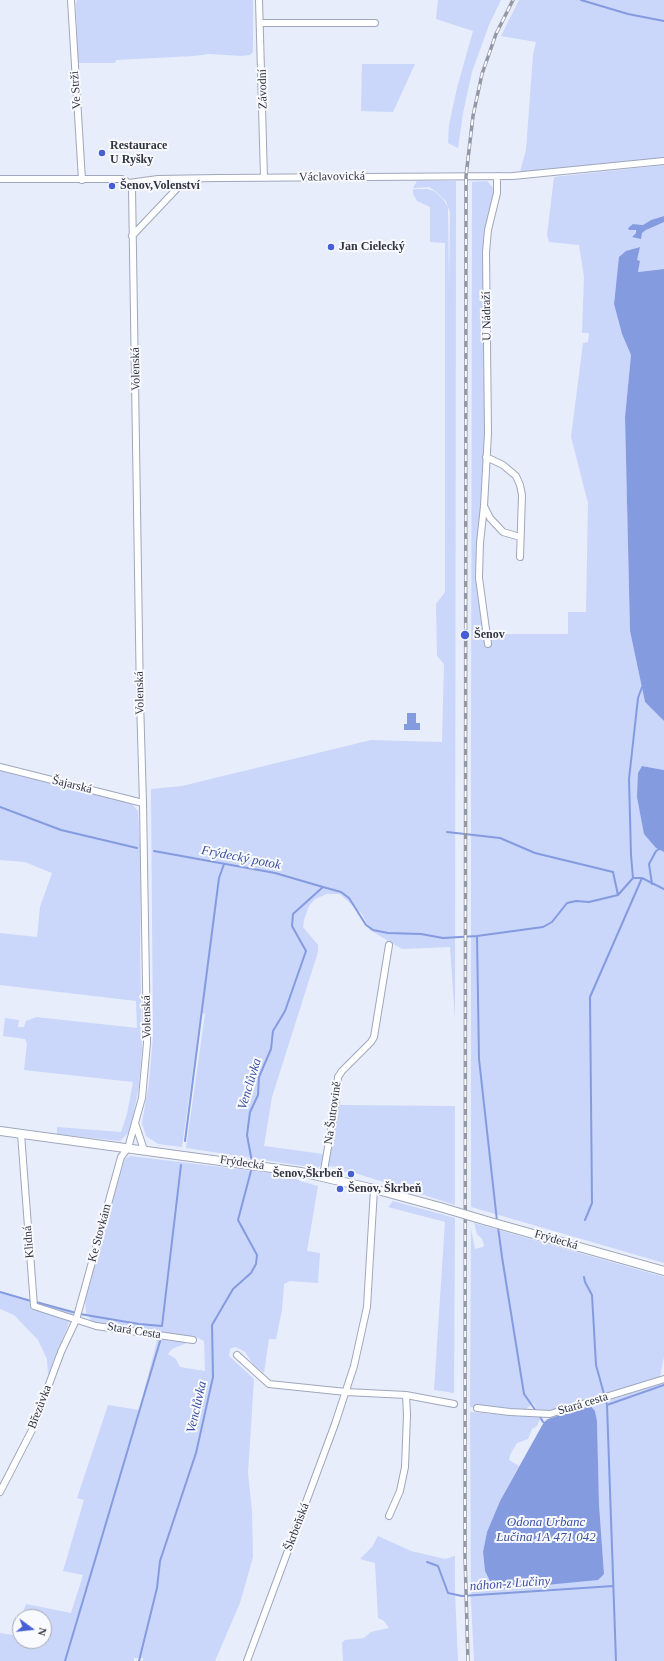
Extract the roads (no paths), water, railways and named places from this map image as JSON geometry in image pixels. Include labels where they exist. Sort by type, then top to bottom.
[{"type":"main road","name":"Frýdecká","points":[[0,1131],[265,1166],[323,1176],[374,1188],[664,1271]]},
{"type":"street","name":"Ve Strži","points":[[71,0],[82,180]]},
{"type":"street","name":"Závodní","points":[[260,0],[264,178]]},
{"type":"street","points":[[261,23],[375,23]]},
{"type":"street","name":"Václavovická","points":[[0,179],[122,179],[129,183],[158,179],[513,176],[664,161]]},
{"type":"street","name":"U Nádraží","points":[[488,644],[479,578],[488,434],[486,252],[488,230],[496,193],[497,176]]},
{"type":"street","points":[[132,236],[186,179]]},
{"type":"street","name":"Volenská","points":[[128,1148],[142,1098],[147,1043],[144,803],[140,700],[132,188],[129,183]]},
{"type":"street","points":[[486,457],[503,465],[516,476],[520,485],[522,495],[520,557]]},
{"type":"street","points":[[484,506],[490,518],[503,532],[520,537]]},
{"type":"street","name":"Šajarská","points":[[0,767],[144,803]]},
{"type":"street","name":"Na Šutrovině","points":[[323,1176],[335,1107],[338,1077],[342,1071],[371,1042],[374,1036],[389,945]]},
{"type":"street","points":[[135,1123],[144,1150]]},
{"type":"street","name":"Klidná","points":[[21,1134],[34,1306],[76,1320]]},
{"type":"street","name":"Ke Stovkám","points":[[76,1320],[121,1157],[128,1148]]},
{"type":"street","name":"Škrbeňská","points":[[247,1661],[346,1392],[359,1347],[367,1306],[374,1188]]},
{"type":"street","name":"Stará Cesta","points":[[76,1320],[96,1326],[193,1340]]},
{"type":"street","name":"Březůvka","points":[[0,1492],[32,1430],[61,1352],[76,1320]]},
{"type":"street","points":[[237,1355],[269,1384],[346,1392],[406,1395],[454,1404]]},
{"type":"street","name":"Stará cesta","points":[[477,1408],[510,1412],[550,1414],[664,1379]]},
{"type":"street","points":[[389,1516],[400,1492],[405,1467],[407,1415],[406,1395]]},
{"type":"water","points":[[664,216],[664,222],[646,230],[642,233],[641,239],[632,237],[636,233],[636,230],[629,230],[628,228],[633,224],[643,225],[651,220]]},
{"type":"water","points":[[640,247],[637,260],[640,261],[638,272],[664,269],[664,721],[645,702],[630,631],[625,417],[631,355],[622,334],[614,304],[619,257],[626,251]]},
{"type":"water","points":[[407,713],[416,713],[416,723],[420,723],[420,730],[404,730],[404,724],[407,724]]},
{"type":"water","points":[[642,766],[664,770],[664,852],[656,848],[644,834],[637,797],[638,773]]},
{"type":"water","name":"Odona Urbanc Lučina 1A 471 042","points":[[590,1405],[595,1411],[597,1421],[599,1504],[604,1574],[598,1580],[504,1589],[492,1585],[485,1571],[483,1552],[487,1532],[500,1501],[544,1422],[548,1419]]},
{"type":"waterway","points":[[581,0],[628,14],[664,21]]},
{"type":"waterway","points":[[633,878],[629,779],[638,698],[642,687]]},
{"type":"waterway","name":"Frýdecký potok","points":[[0,807],[61,830],[137,848]]},
{"type":"waterway","points":[[447,832],[500,838],[535,853],[613,872],[618,895]]},
{"type":"waterway","points":[[652,884],[649,864],[656,851],[664,846]]},
{"type":"waterway","name":"Frýdecký potok","points":[[154,851],[275,873],[323,887]]},
{"type":"waterway","points":[[185,1141],[219,878],[224,864]]},
{"type":"waterway","name":"Venclůvka","points":[[252,1162],[247,1135],[250,1112],[258,1095],[259,1077],[271,1049],[273,1031],[285,1011],[306,951],[292,926],[293,914],[323,887],[341,892],[349,898],[366,925],[373,930],[388,933],[421,934],[443,938],[477,936],[543,927],[552,922],[567,903],[576,901],[589,902],[618,895],[633,878],[642,878],[664,889]]},
{"type":"waterway","points":[[585,1220],[592,1203],[590,997],[642,878]]},
{"type":"waterway","points":[[477,936],[479,1059],[497,1221]]},
{"type":"waterway","points":[[36,1302],[80,1314],[139,1324],[162,1326],[181,1165]]},
{"type":"waterway","name":"Venclůvka","points":[[139,1661],[157,1588],[160,1561],[196,1453],[213,1377],[212,1325],[233,1289],[251,1273],[256,1264],[257,1255],[238,1220],[252,1167]]},
{"type":"waterway","points":[[498,1227],[524,1394],[536,1411]]},
{"type":"waterway","points":[[584,1277],[592,1295],[596,1365],[607,1405],[616,1661]]},
{"type":"waterway","points":[[0,1292],[31,1301]]},
{"type":"waterway","points":[[65,1661],[161,1338]]},
{"type":"waterway","points":[[607,1405],[664,1385]]},
{"type":"waterway","points":[[539,1415],[543,1422]]},
{"type":"waterway","name":"náhon-z Lučiny","points":[[427,1562],[438,1566],[448,1593],[462,1596],[613,1586]]},
{"type":"railway","points":[[468,1661],[465,1556],[466,176],[473,116],[482,74],[496,34],[513,0]]},
{"type":"place","name":"Restaurace U Ryšky","points":[[102,153]]},
{"type":"place","name":"Šenov,Volenství","points":[[112,186]]},
{"type":"place","name":"Jan Cielecký","points":[[331,247]]},
{"type":"place","name":"Šenov","points":[[465,635]]},
{"type":"place","name":"Šenov,Škrbeň","points":[[351,1174]]},
{"type":"place","name":"Šenov, Škrbeň","points":[[340,1189]]}]
